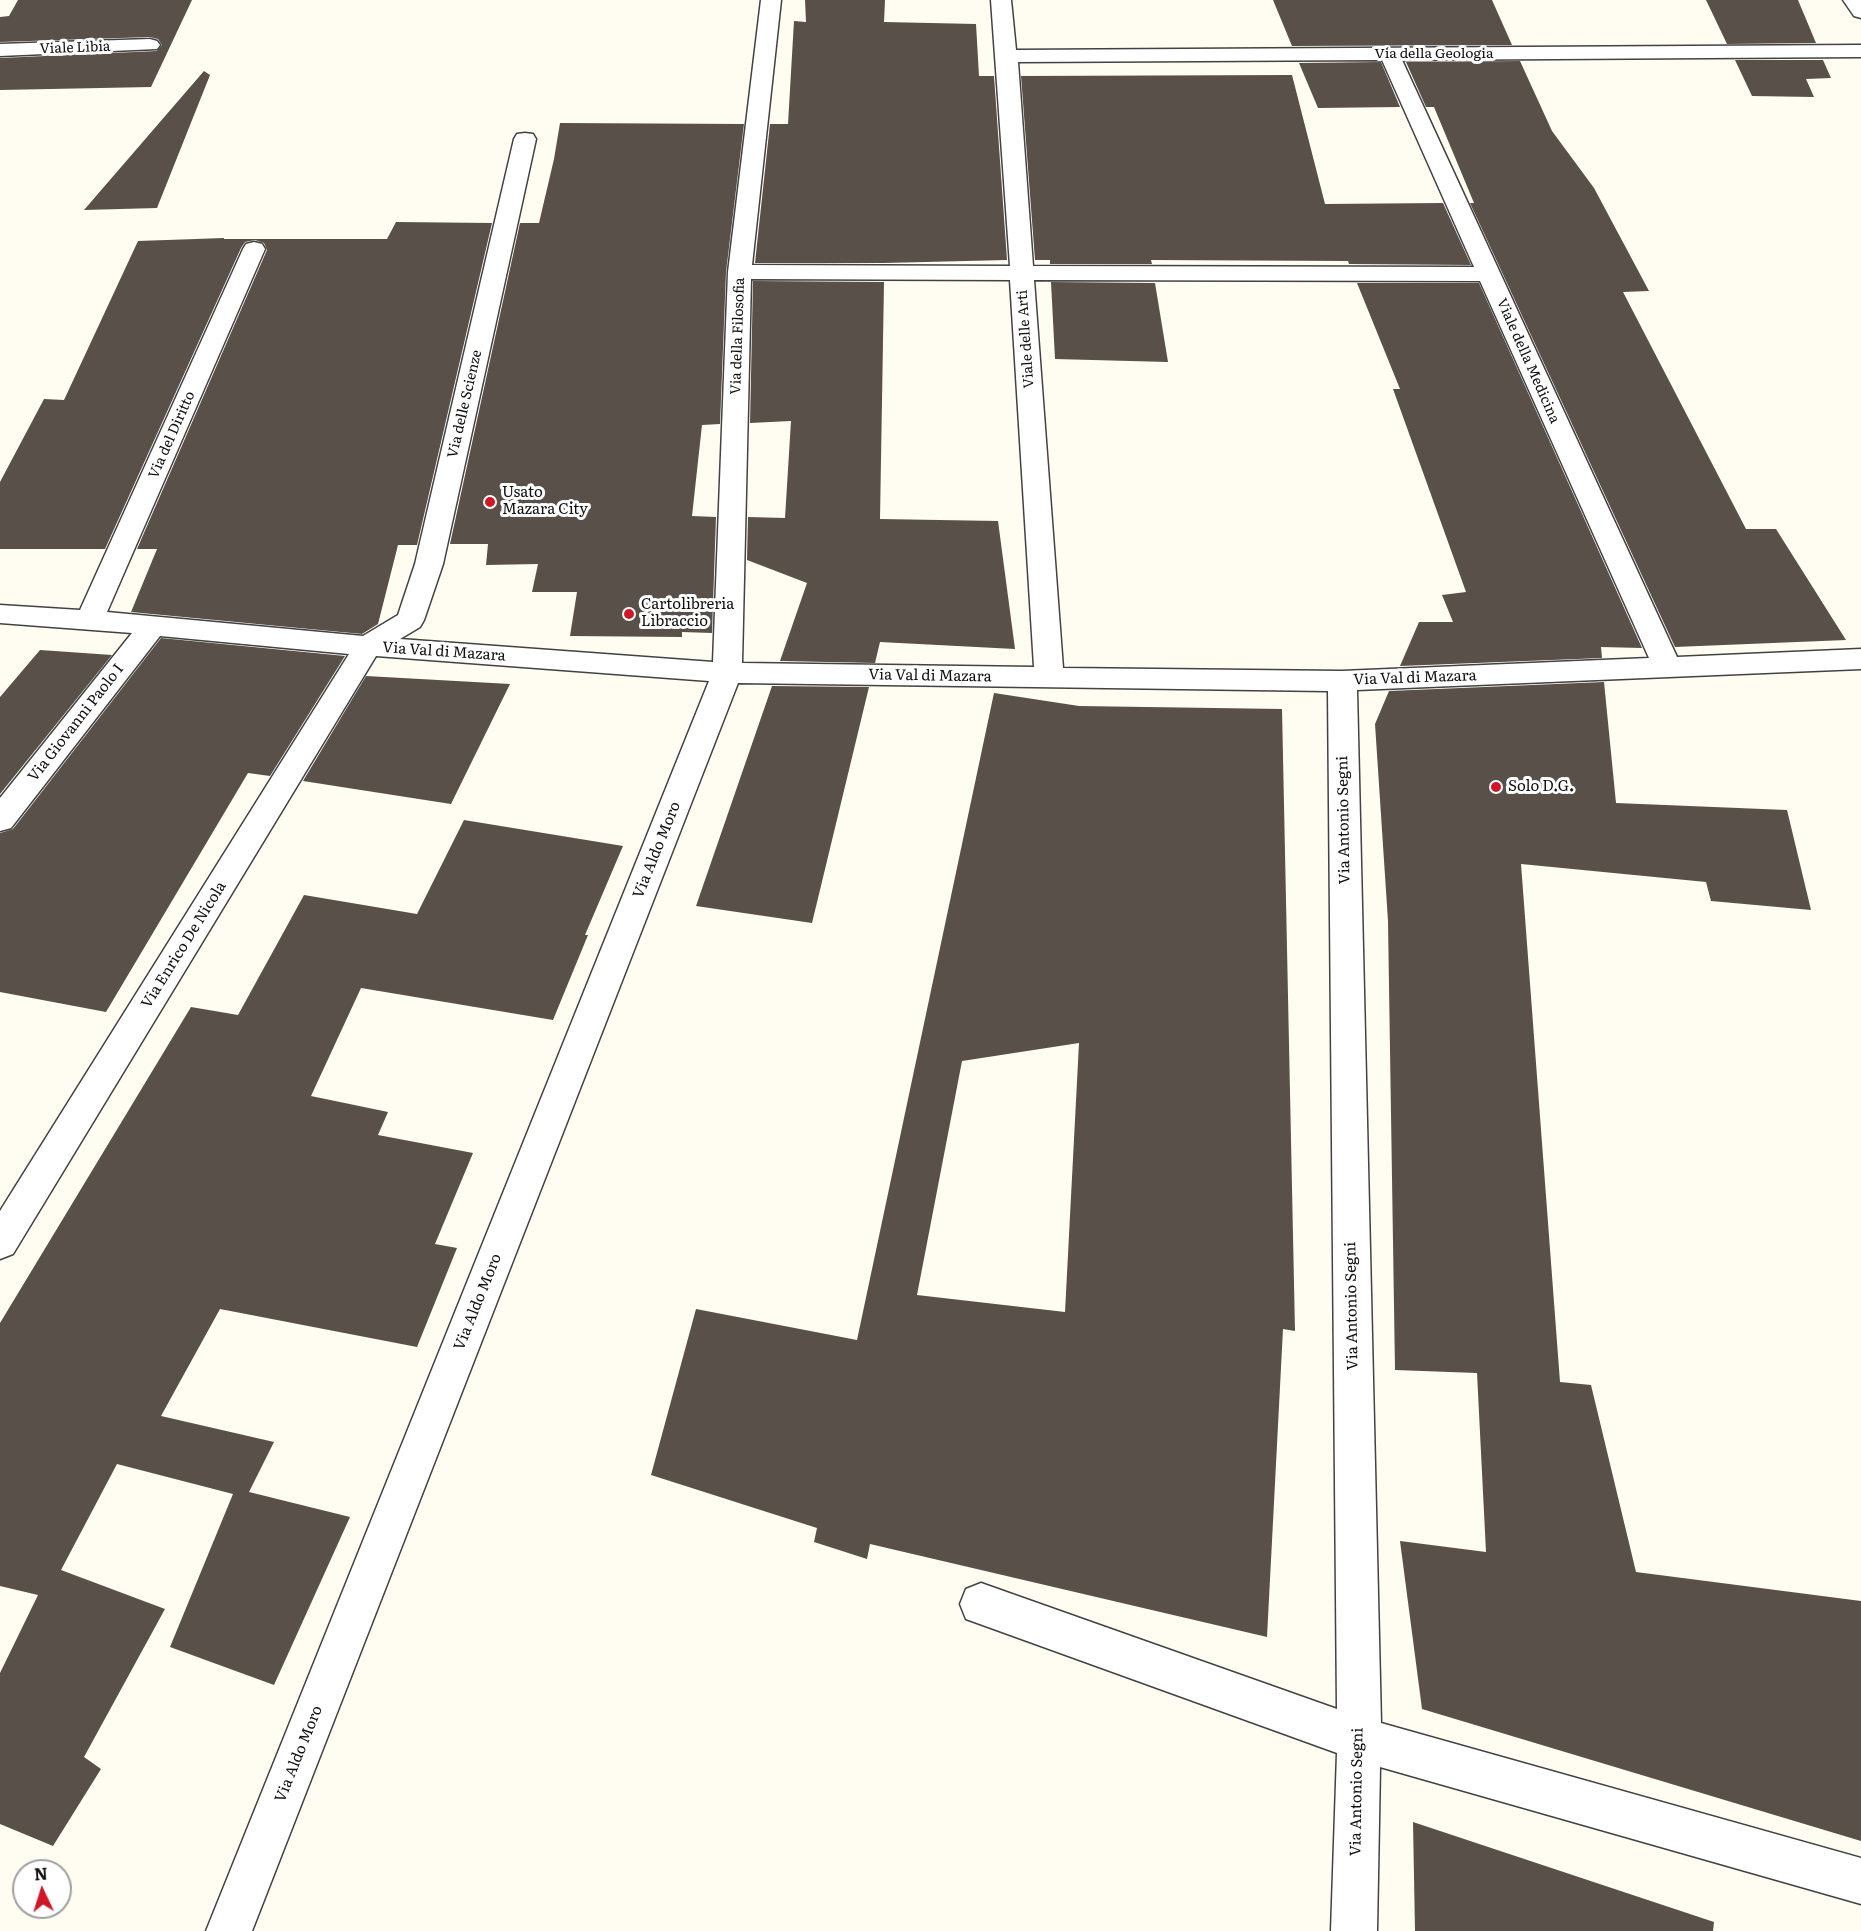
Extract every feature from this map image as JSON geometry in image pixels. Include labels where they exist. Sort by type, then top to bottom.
[{"type":"street","name":"Via della Filosofia","points":[[727,673],[740,272],[771,0]]},
{"type":"street","name":"Viale delle Arti","points":[[1001,0],[1007,56],[1049,678]]},
{"type":"street","points":[[1853,0],[1861,12]]},
{"type":"street","name":"Viale Libia","points":[[0,50],[150,45]]},
{"type":"street","name":"Via della Geologia","points":[[1007,56],[1861,51]]},
{"type":"street","name":"Viale della Medicina","points":[[1389,54],[1667,667]]},
{"type":"street","name":"Via delle Scienze","points":[[368,646],[410,620],[429,564],[525,140]]},
{"type":"street","name":"Via del Diritto","points":[[90,620],[254,249]]},
{"type":"street","points":[[740,272],[1489,274]]},
{"type":"street","name":"Via Val di Mazara","points":[[0,614],[90,620],[368,646],[727,673],[1342,681],[1861,659]]},
{"type":"street","name":"Via Giovanni Paolo I","points":[[0,820],[153,626]]},
{"type":"street","name":"Via Enrico De Nicola","points":[[0,1243],[368,646]]},
{"type":"street","name":"Via Aldo Moro","points":[[229,1931],[727,673]]},
{"type":"street","name":"Via Antonio Segni","points":[[1342,681],[1359,1739],[1354,1931]]},
{"type":"street","points":[[981,1604],[1359,1739],[1861,1881]]},
{"type":"building","points":[[18,0],[192,0],[151,87],[0,90],[0,58],[157,51],[162,45],[158,39],[150,37],[0,42],[0,17],[9,16]]},
{"type":"building","points":[[805,0],[885,0],[884,22],[976,24],[979,76],[994,76],[1007,260],[755,263],[770,124],[788,124],[794,21],[806,22]]},
{"type":"building","points":[[1273,0],[1492,0],[1512,45],[1292,46]]},
{"type":"building","points":[[1706,0],[1798,0],[1816,43],[1727,44]]},
{"type":"building","points":[[1735,60],[1823,60],[1831,78],[1806,79],[1814,97],[1752,96]]},
{"type":"building","points":[[1520,61],[1552,131],[1594,188],[1649,291],[1623,292],[1746,529],[1776,529],[1846,640],[1675,647],[1470,203],[1474,203],[1434,107],[1426,107],[1406,62]]},
{"type":"building","points":[[1381,62],[1400,107],[1318,108],[1299,63]]},
{"type":"building","points":[[204,71],[210,75],[157,208],[84,210]]},
{"type":"building","points":[[1292,75],[1325,204],[1443,203],[1471,265],[1349,264],[1348,261],[1151,260],[1152,264],[1050,264],[1050,260],[1035,260],[1021,76]]},
{"type":"building","points":[[560,123],[744,124],[726,272],[720,424],[702,425],[692,516],[716,517],[712,633],[682,632],[682,637],[570,636],[577,592],[532,592],[538,564],[486,565],[488,544],[450,544],[520,223],[539,223]]},
{"type":"building","points":[[396,222],[492,223],[417,545],[398,545],[378,624],[362,634],[131,612],[157,549],[137,549],[267,250],[264,243],[255,240],[245,242],[241,248],[105,549],[0,549],[0,482],[44,399],[64,400],[138,241],[224,238],[387,239]]},
{"type":"building","points":[[753,281],[884,282],[880,519],[998,521],[1015,649],[880,642],[875,663],[780,661],[807,583],[747,560],[748,517],[785,518],[791,421],[750,423]]},
{"type":"building","points":[[1051,282],[1155,283],[1168,362],[1055,359]]},
{"type":"building","points":[[1357,283],[1479,283],[1642,648],[1601,647],[1602,658],[1400,666],[1419,622],[1453,622],[1442,595],[1466,592],[1393,389],[1400,389]]},
{"type":"building","points":[[161,638],[345,656],[270,776],[248,773],[106,1012],[0,992],[0,833],[13,829]]},
{"type":"building","points":[[40,650],[112,655],[0,794],[0,697]]},
{"type":"building","points":[[366,676],[510,684],[451,804],[303,781]]},
{"type":"building","points":[[1604,682],[1616,803],[1787,810],[1811,910],[1711,901],[1706,882],[1521,864],[1560,1382],[1591,1385],[1636,1572],[1861,1601],[1861,1841],[1422,1709],[1400,1541],[1486,1552],[1477,1373],[1395,1370],[1388,921],[1375,724],[1389,691]]},
{"type":"building","points":[[772,686],[869,687],[812,923],[696,906]]},
{"type":"building","points":[[994,693],[1079,706],[1282,709],[1295,1331],[1283,1329],[1267,1637],[870,1544],[867,1559],[814,1542],[817,1528],[651,1475],[696,1309],[857,1340]],"holes":[[[1079,1043],[1065,1312],[917,1295],[962,1061]]]},
{"type":"building","points":[[464,820],[623,846],[585,935],[588,935],[553,1020],[361,988],[311,1096],[388,1112],[378,1135],[473,1153],[435,1244],[457,1248],[417,1347],[220,1309],[161,1416],[274,1442],[249,1492],[350,1517],[274,1685],[170,1647],[233,1494],[117,1464],[61,1570],[165,1609],[84,1757],[101,1769],[53,1846],[0,1824],[0,1673],[38,1595],[0,1586],[0,1323],[191,1007],[238,1015],[304,895],[417,914]]},
{"type":"building","points":[[1413,1822],[1714,1922],[1713,1931],[1415,1931]]},
{"type":"place","name":"Usato Mazara City","points":[[490,502]]},
{"type":"place","name":"Cartolibreria Libraccio","points":[[629,614]]},
{"type":"place","name":"Solo D.G.","points":[[1496,787]]}]
